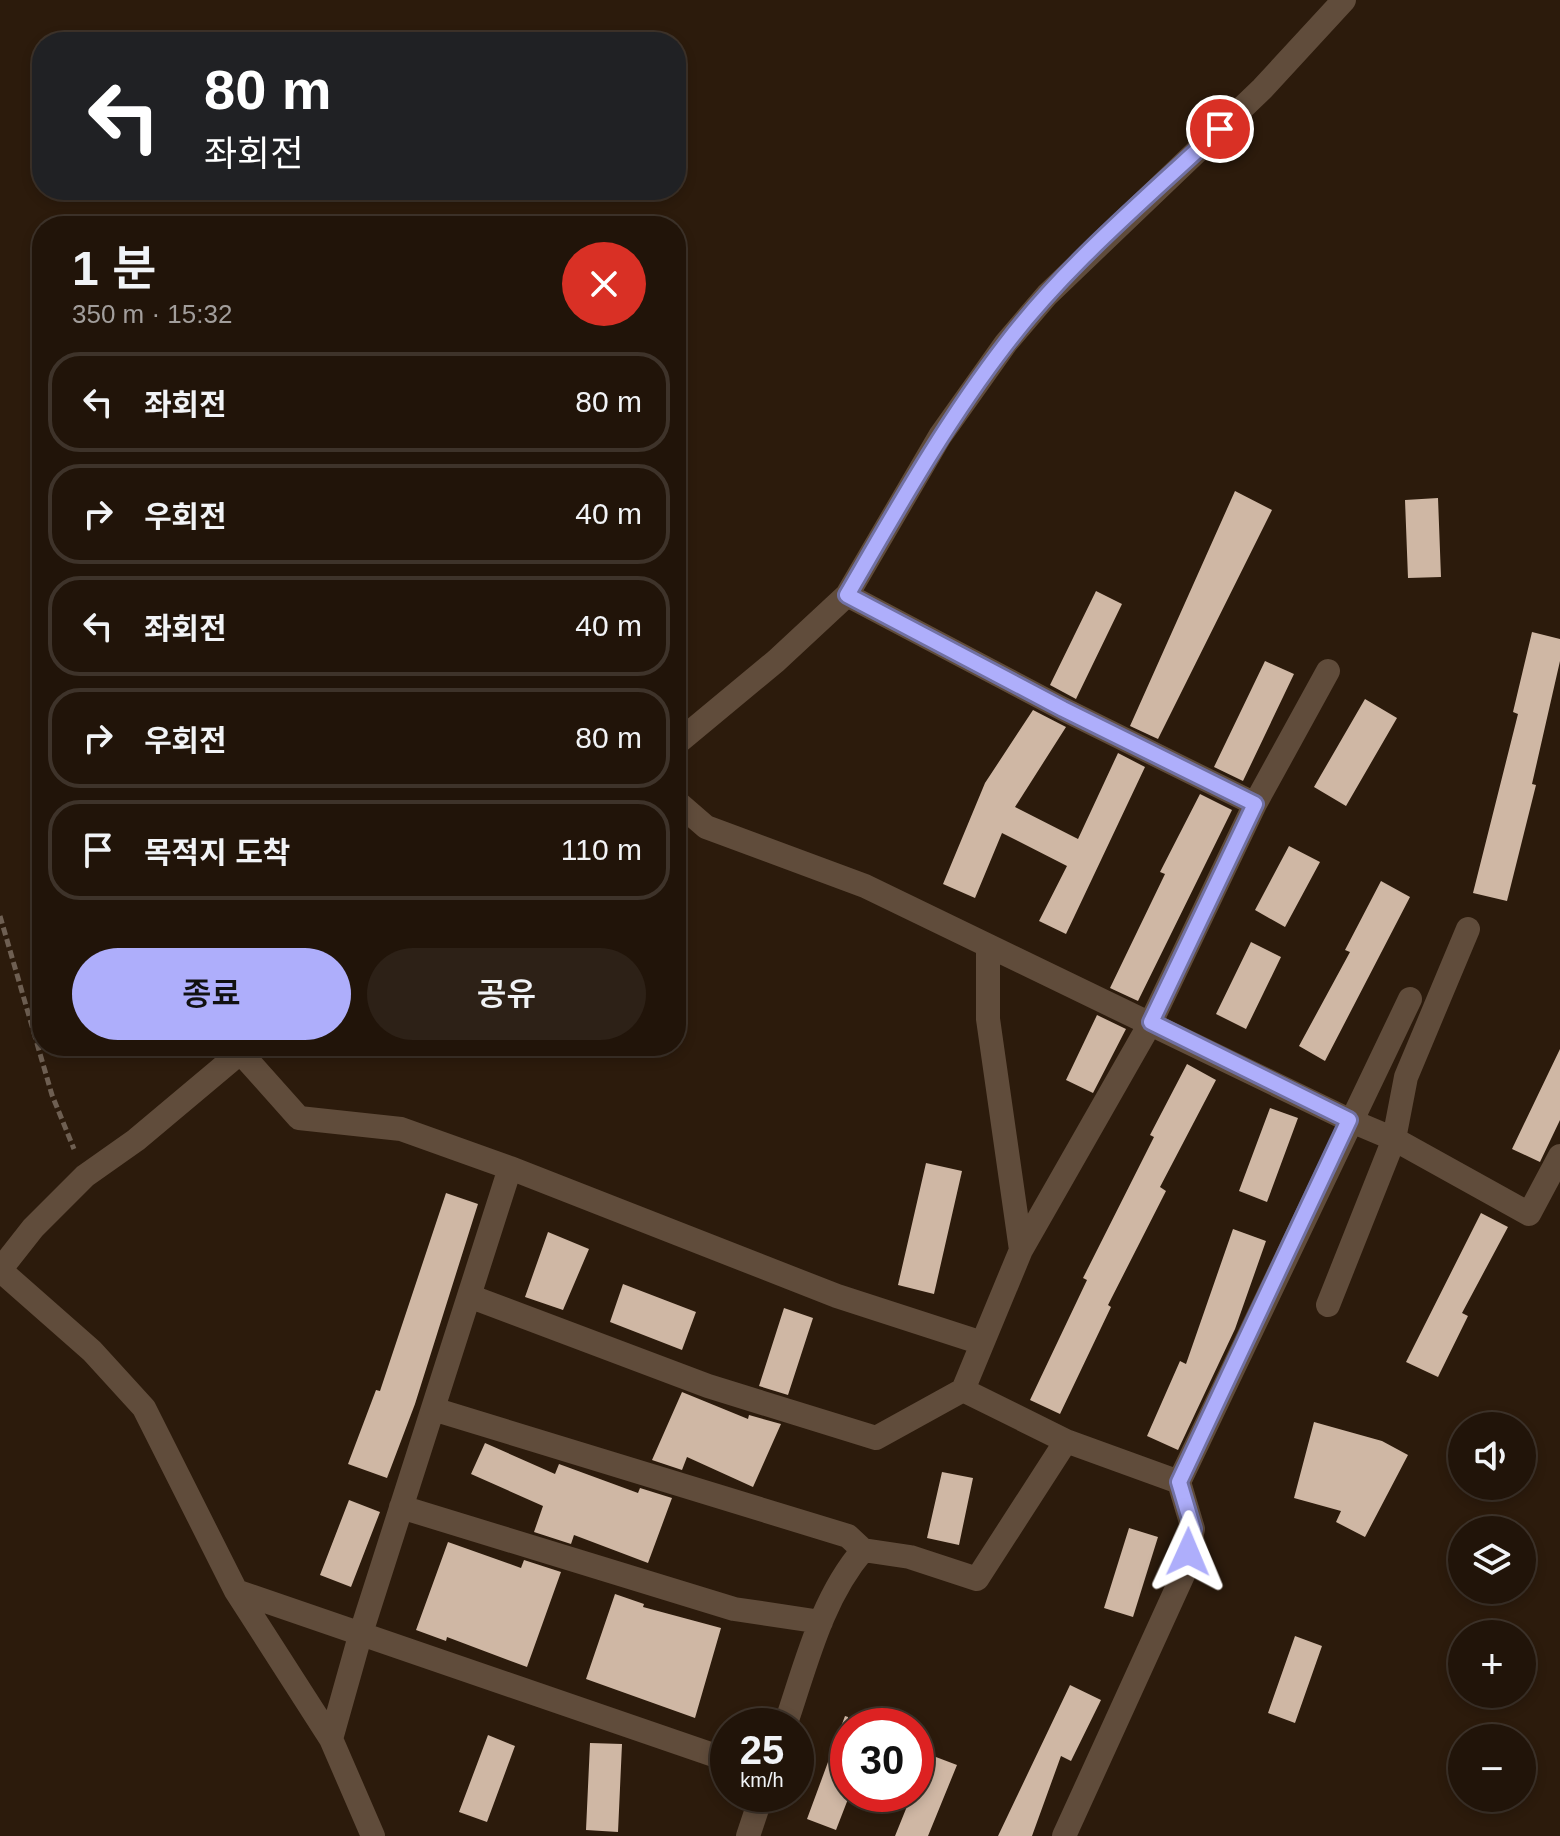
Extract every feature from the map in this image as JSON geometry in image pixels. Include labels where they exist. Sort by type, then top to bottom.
[{"type":"street","points":[[686,736],[745,688],[847,595],[940,436],[1006,343],[1047,295],[1262,89],[1344,0]]},
{"type":"street","points":[[847,595],[1063,709],[1255,804]]},
{"type":"street","points":[[469,1296],[708,1386],[876,1438],[963,1390],[1021,1250],[1151,1022],[1255,804],[1328,671]]},
{"type":"street","points":[[686,810],[706,827],[865,886],[1151,1022],[1349,1120],[1394,1139],[1529,1214],[1560,1156]]},
{"type":"street","points":[[1328,1305],[1394,1139],[1406,1077],[1468,929]]},
{"type":"street","points":[[988,947],[988,1019],[1021,1250]]},
{"type":"street","points":[[1064,1836],[1183,1575],[1193,1529],[1179,1482],[1349,1120],[1410,999]]},
{"type":"street","points":[[237,1056],[136,1140],[85,1176],[33,1228],[0,1270],[92,1351],[144,1408],[236,1591],[331,1739],[373,1836]]},
{"type":"street","points":[[250,1056],[299,1118],[401,1129],[510,1168],[837,1296],[982,1343]]},
{"type":"street","points":[[331,1739],[360,1636],[510,1168]]},
{"type":"street","points":[[963,1390],[1066,1441],[1179,1482]]},
{"type":"street","points":[[433,1409],[848,1536],[863,1550],[910,1557],[977,1579],[1066,1441]]},
{"type":"street","points":[[401,1507],[734,1609],[821,1622]]},
{"type":"street","points":[[791,1708],[821,1622],[842,1575],[863,1550]]},
{"type":"street","points":[[236,1591],[710,1754]]},
{"type":"street","points":[[748,1836],[756,1812]]},
{"type":"path","points":[[0,916],[32,1026]]},
{"type":"path","points":[[41,1056],[52,1095],[85,1176]]},
{"type":"building","points":[[1235,491],[1272,510],[1158,739],[1130,726]]},
{"type":"building","points":[[1438,498],[1441,577],[1408,578],[1405,500]]},
{"type":"building","points":[[1096,591],[1122,604],[1076,699],[1050,685]]},
{"type":"building","points":[[1532,632],[1560,639],[1560,661],[1532,784],[1536,785],[1507,901],[1473,893],[1518,714],[1513,712]]},
{"type":"building","points":[[1265,661],[1294,674],[1243,781],[1214,767]]},
{"type":"building","points":[[1365,699],[1397,718],[1346,806],[1314,787]]},
{"type":"building","points":[[1033,710],[1066,727],[1015,807],[1078,839],[1118,753],[1145,767],[1066,934],[1039,921],[1067,866],[1002,833],[975,898],[943,884],[985,783]]},
{"type":"building","points":[[1200,794],[1232,810],[1138,1001],[1110,988],[1165,874],[1160,872]]},
{"type":"building","points":[[1289,846],[1320,862],[1285,927],[1255,910]]},
{"type":"building","points":[[1381,881],[1410,897],[1325,1061],[1299,1046],[1350,952],[1345,950]]},
{"type":"building","points":[[1251,942],[1281,957],[1246,1029],[1216,1014]]},
{"type":"building","points":[[1097,1015],[1126,1029],[1093,1093],[1066,1080]]},
{"type":"building","points":[[1560,1049],[1560,1120],[1540,1162],[1512,1149]]},
{"type":"building","points":[[1187,1064],[1216,1080],[1160,1187],[1166,1191],[1108,1305],[1111,1307],[1060,1414],[1030,1400],[1087,1280],[1083,1278]]},
{"type":"building","points":[[1270,1108],[1298,1118],[1267,1202],[1239,1191]]},
{"type":"building","points":[[926,1163],[962,1171],[934,1294],[898,1285]]},
{"type":"building","points":[[446,1193],[478,1204],[415,1404],[387,1478],[348,1464],[376,1390],[380,1391]]},
{"type":"building","points":[[1481,1213],[1508,1227],[1462,1313],[1468,1316],[1438,1377],[1406,1362]]},
{"type":"building","points":[[1233,1229],[1266,1241],[1235,1329],[1178,1450],[1147,1436],[1180,1361],[1186,1364]]},
{"type":"building","points":[[548,1232],[589,1249],[563,1310],[525,1297]]},
{"type":"building","points":[[623,1284],[696,1312],[682,1350],[610,1322]]},
{"type":"building","points":[[784,1308],[813,1318],[788,1395],[759,1386]]},
{"type":"building","points":[[682,1392],[748,1419],[749,1415],[781,1424],[753,1487],[687,1457],[682,1470],[652,1460]]},
{"type":"building","points":[[1314,1422],[1382,1441],[1408,1455],[1365,1537],[1336,1522],[1341,1511],[1294,1498]]},
{"type":"building","points":[[485,1443],[555,1474],[559,1464],[638,1493],[640,1488],[672,1498],[648,1563],[574,1535],[571,1544],[534,1532],[543,1506],[471,1474]]},
{"type":"building","points":[[942,1472],[973,1478],[959,1545],[927,1538]]},
{"type":"building","points":[[349,1500],[380,1512],[351,1587],[320,1575]]},
{"type":"building","points":[[1129,1528],[1158,1537],[1133,1617],[1104,1608]]},
{"type":"building","points":[[448,1542],[521,1568],[524,1560],[561,1572],[527,1667],[447,1637],[446,1641],[416,1630]]},
{"type":"building","points":[[615,1594],[644,1604],[643,1607],[721,1628],[695,1718],[586,1679]]},
{"type":"building","points":[[1295,1636],[1322,1646],[1295,1723],[1268,1713]]},
{"type":"building","points":[[1070,1685],[1101,1700],[1071,1761],[1061,1756],[1032,1836],[998,1836]]},
{"type":"building","points":[[488,1735],[515,1746],[487,1822],[459,1812]]},
{"type":"building","points":[[590,1743],[622,1744],[618,1832],[586,1830]]},
{"type":"building","points":[[934,1756],[957,1765],[928,1836],[895,1836],[905,1812],[934,1812]]},
{"type":"building","points":[[830,1757],[830,1812],[843,1812],[836,1830],[807,1819],[810,1812],[814,1812],[814,1800]]},
{"type":"route","points":[[1188,1552],[1193,1529],[1179,1482],[1349,1120],[1151,1022],[1255,804],[1063,709],[847,595],[940,436],[1006,343],[1047,295],[1220,129]]}]
